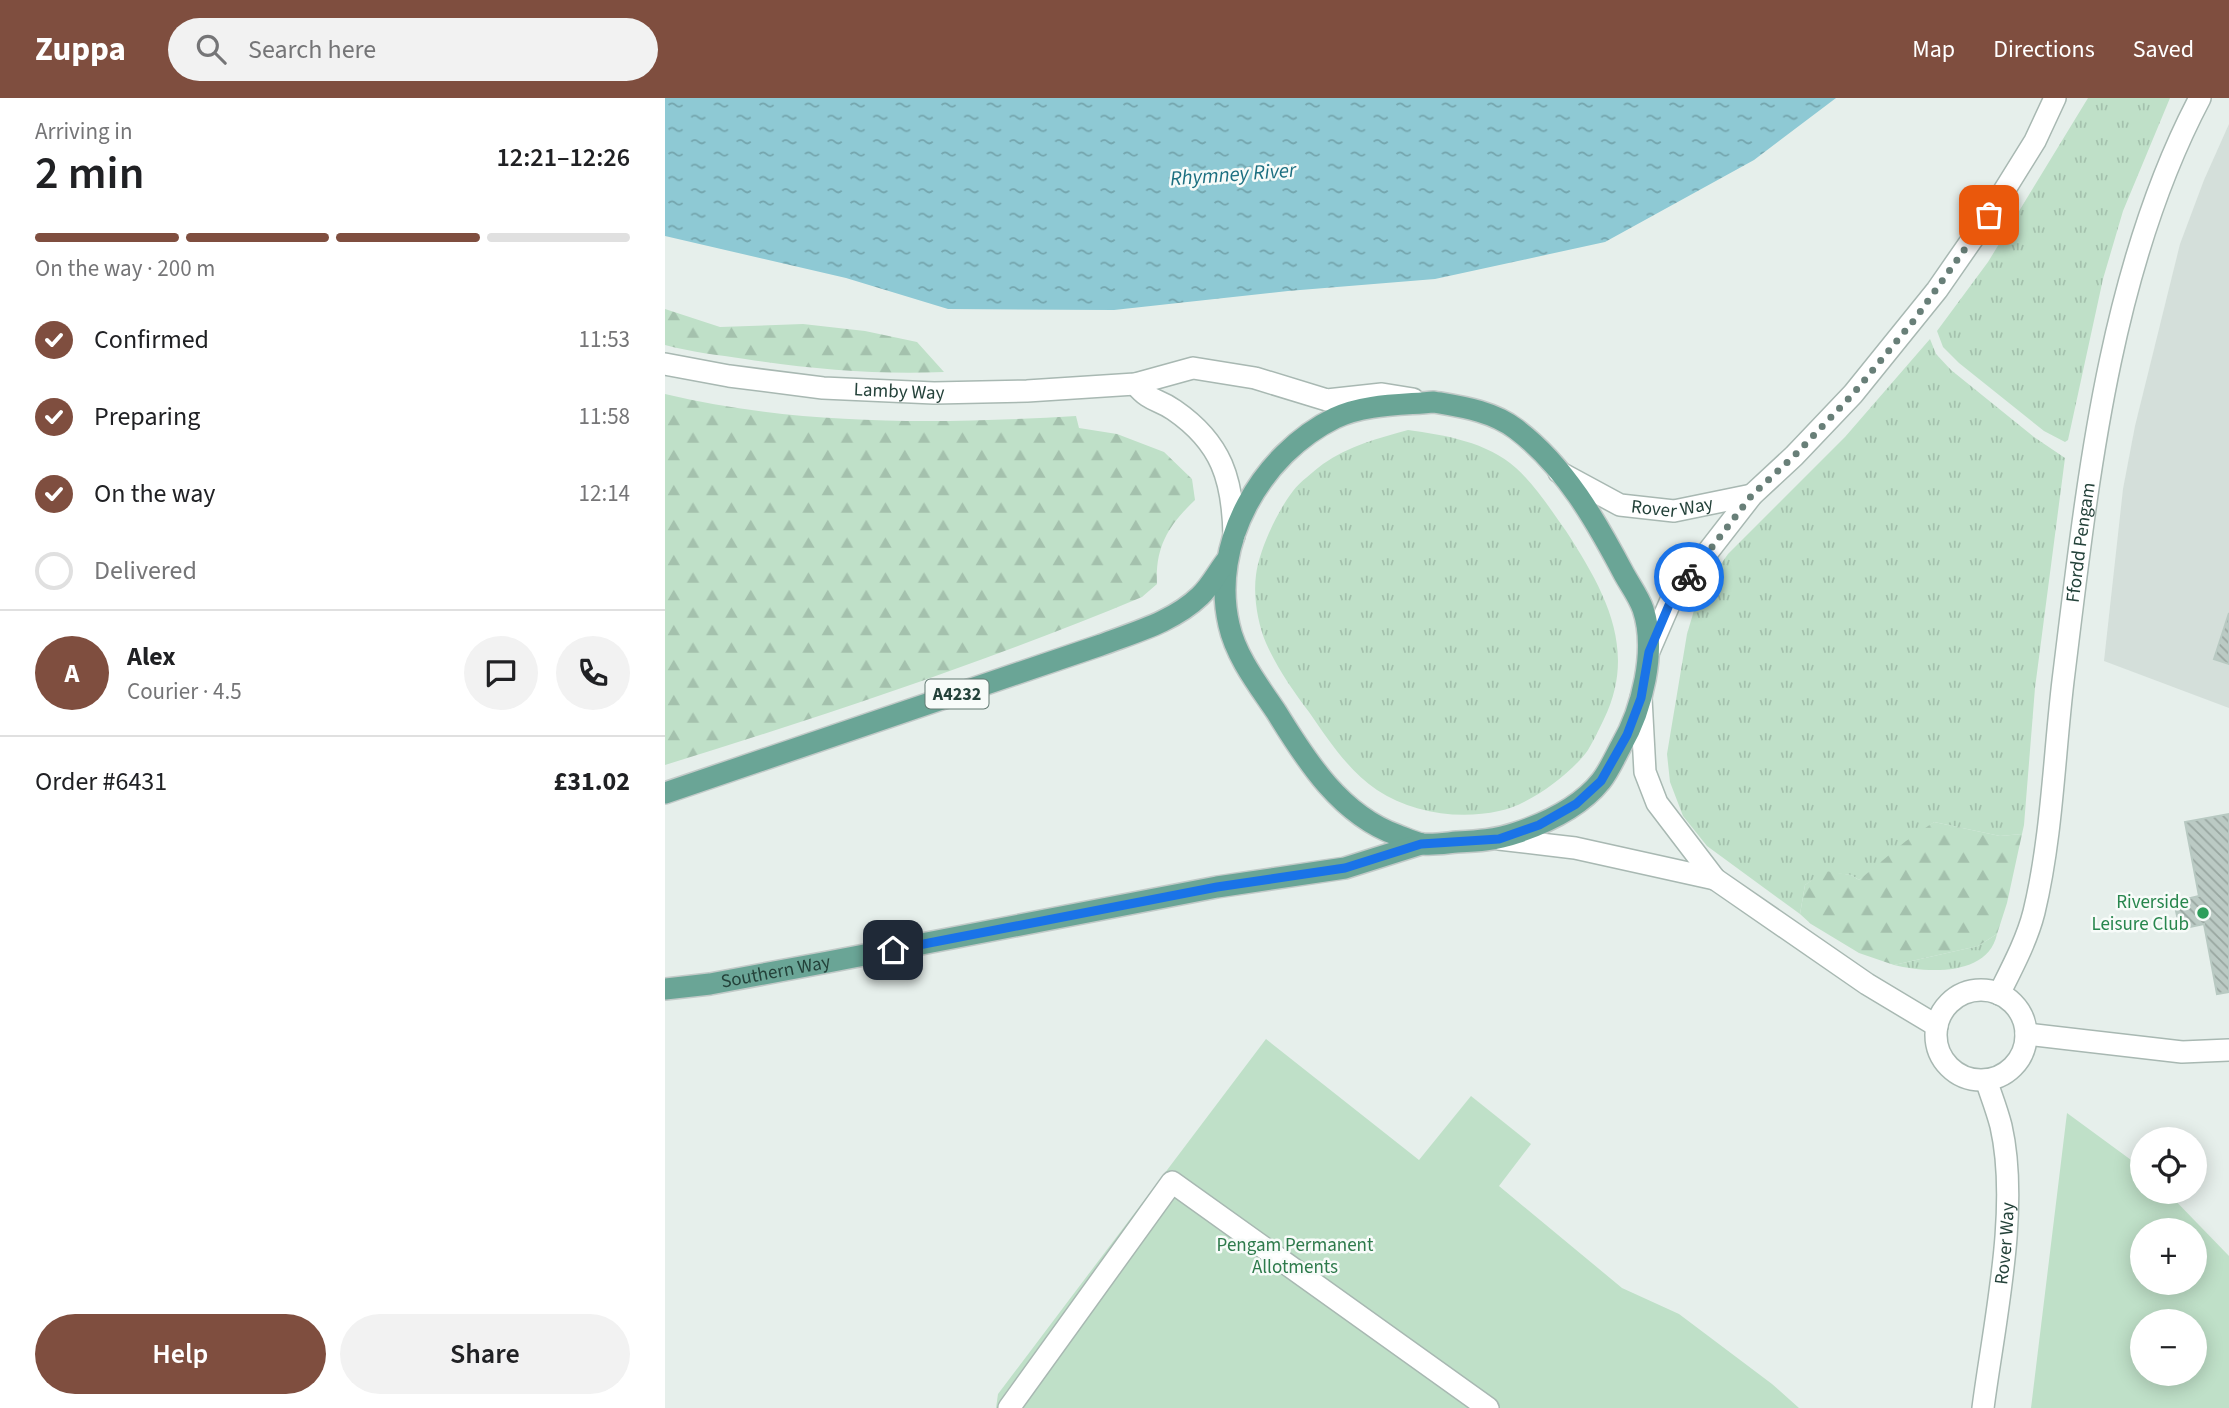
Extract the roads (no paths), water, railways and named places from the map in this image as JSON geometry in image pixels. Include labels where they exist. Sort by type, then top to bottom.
[{"type":"main road","points":[[1434,402],[1481,410],[1515,428],[1548,458],[1594,516],[1644,610],[1649,652],[1641,698],[1627,735],[1601,781],[1576,804],[1539,825],[1499,839],[1421,844],[1387,832],[1338,797],[1302,755],[1239,653],[1229,627],[1225,599],[1227,560],[1234,536],[1247,504],[1272,467],[1302,439],[1336,417],[1379,406],[1434,402]]},
{"type":"main road","name":"A4232","points":[[665,793],[1101,645],[1160,622],[1179,612],[1202,594],[1227,560]]},
{"type":"main road","name":"Southern Way","points":[[665,989],[711,984],[815,965],[1217,887],[1345,868],[1421,844]]},
{"type":"street","name":"Rover Way","points":[[1649,652],[1672,598],[1752,495],[1794,456],[1853,394],[1915,319],[2015,173],[2035,141],[2055,98]]},
{"type":"street","name":"Ffordd Pengam","points":[[1999,994],[2021,950],[2034,912],[2052,799],[2076,583],[2107,376],[2130,283],[2155,202],[2189,118],[2200,98]]},
{"type":"street","name":"Lamby Way","points":[[665,364],[729,376],[823,388],[934,393],[1027,391],[1135,384],[1193,368],[1255,378],[1327,400],[1382,394],[1434,402]]},
{"type":"street","points":[[1135,384],[1147,398],[1171,408],[1198,428],[1214,448],[1233,501],[1234,536]]},
{"type":"street","name":"Rover Way","points":[[1559,472],[1620,505],[1674,512],[1752,495]]},
{"type":"street","points":[[1641,698],[1645,772],[1657,803],[1715,879],[1867,984],[1937,1026]]},
{"type":"street","points":[[1499,839],[1575,848],[1715,879]]},
{"type":"street","points":[[1973,991],[1987,991],[1999,994],[2018,1010],[2024,1022],[2025,1047],[2011,1070],[1999,1077],[1974,1080],[1952,1070],[1939,1050],[1937,1026],[1950,1003],[1961,995],[1973,991]]},
{"type":"street","points":[[2026,1034],[2182,1052],[2229,1050]]},
{"type":"street","name":"Rover Way","points":[[1983,1408],[2006,1234],[2007,1180],[2001,1127],[1986,1080]]},
{"type":"street","points":[[1009,1408],[1172,1182],[1488,1408]]},
{"type":"water","name":"Rhymney River","points":[[665,98],[1836,98],[1754,160],[1605,242],[1435,279],[1288,291],[1114,310],[948,309],[846,278],[665,236]]},
{"type":"place","name":"Riverside Leisure Club","points":[[2203,913]]},
{"type":"park label","name":"Pengam Permanent Allotments","points":[[1295,1256]]}]
